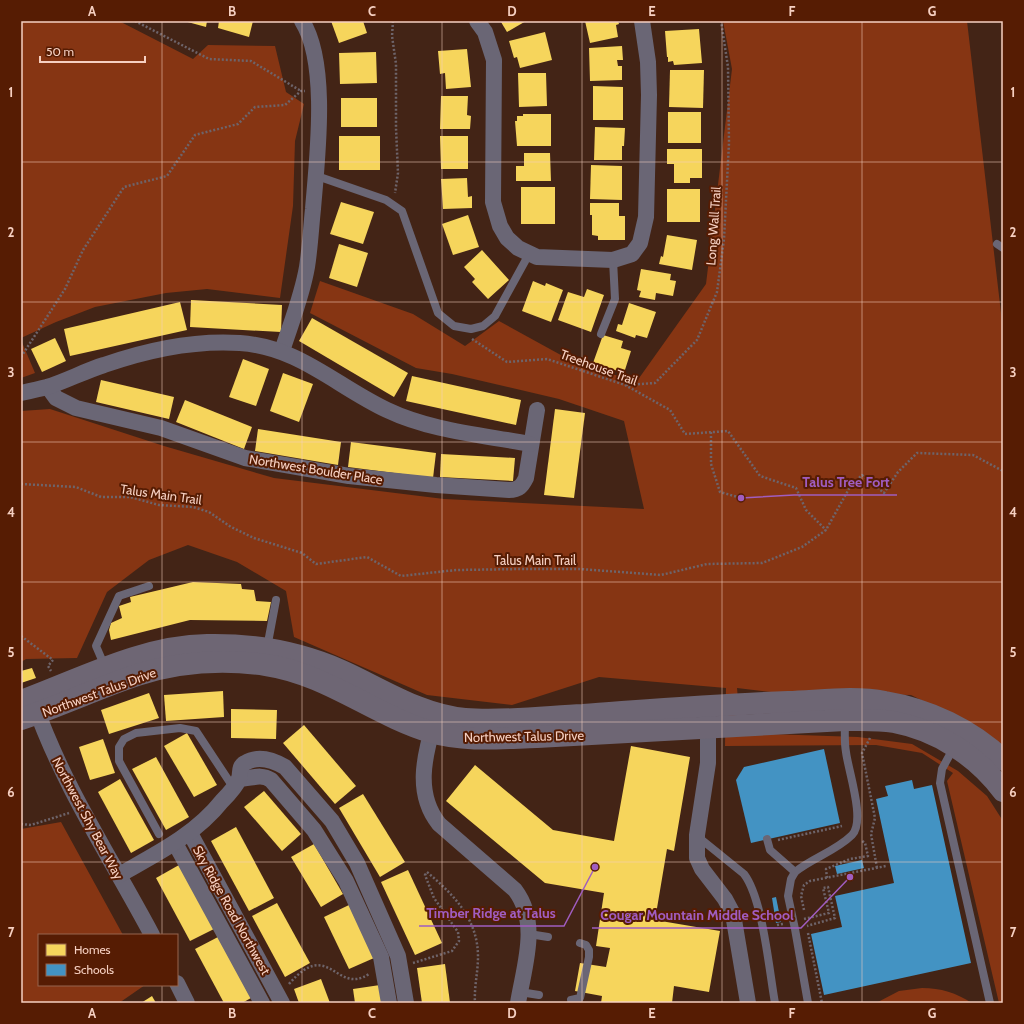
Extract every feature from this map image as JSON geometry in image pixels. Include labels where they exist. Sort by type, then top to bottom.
[{"type":"street","points":[[282,351],[301,295],[307,270],[316,176],[318,91],[315,52],[302,21]]},
{"type":"street","points":[[477,21],[485,32],[494,60],[493,202],[496,216],[507,238],[529,254],[547,258],[613,260],[632,254],[640,243],[646,217],[649,95],[648,62],[642,21]]},
{"type":"street","points":[[21,393],[48,387],[104,364],[158,350],[184,346],[240,344],[282,351],[309,364],[388,410],[418,421],[448,429],[530,444]]},
{"type":"street","name":"Northwest Boulder Place","points":[[48,387],[56,398],[76,408],[161,428],[244,458],[349,476],[436,485],[517,490],[526,478],[530,444],[537,410]]},
{"type":"street","name":"Northwest Talus Drive","points":[[28,707],[58,687],[133,658],[170,649],[204,645],[267,648],[310,658],[328,665],[409,704],[434,723],[457,737],[488,739],[709,729],[845,710]]},
{"type":"street","name":"Northwest Talus Drive","points":[[28,707],[138,675],[173,667],[214,662],[236,662],[274,667],[323,682],[388,715],[434,723],[463,719],[493,720],[707,706],[845,710],[874,720],[895,722],[934,736],[959,738],[992,749],[1003,760]]},
{"type":"street","points":[[707,706],[709,729],[706,778],[696,835],[697,858],[702,869],[725,899],[732,914],[748,1003]]},
{"type":"street","name":"Northwest Shy Bear Way","points":[[28,707],[50,746],[81,810],[151,934]]},
{"type":"street","points":[[434,723],[424,780],[424,793],[431,814],[439,824],[516,890],[522,899],[527,912],[529,934],[519,997]]},
{"type":"street","name":"Northwest Talus Drive","points":[[959,738],[978,763],[1003,791]]},
{"type":"street","points":[[190,833],[222,802],[236,783],[240,768],[244,763],[260,759],[270,759],[285,767],[332,821],[357,863],[390,935],[400,965],[406,1003]]},
{"type":"street","points":[[236,783],[258,776],[265,776],[271,780],[314,830],[346,881],[381,957],[389,1003]]},
{"type":"street","name":"Sky Ridge Road Northwest","points":[[119,876],[190,833],[280,998]]},
{"type":"street","name":"Sky Ridge Road Northwest","points":[[175,843],[262,1003]]},
{"type":"street","points":[[178,985],[187,1003]]},
{"type":"lane","points":[[316,176],[391,203],[402,211],[438,313],[454,326],[471,329],[483,326],[495,316],[529,254]]},
{"type":"lane","points":[[601,334],[615,299],[613,260]]},
{"type":"lane","points":[[106,668],[96,646],[119,596],[148,586]]},
{"type":"lane","points":[[267,648],[276,600]]},
{"type":"lane","points":[[808,1003],[788,896],[791,878],[795,872],[845,841],[853,834],[857,824],[857,811],[845,750],[845,710]]},
{"type":"lane","points":[[159,834],[119,761],[119,747],[124,739],[136,733],[154,730],[180,728],[196,731],[236,783]]},
{"type":"lane","points":[[959,738],[942,769],[940,783],[990,1003]]},
{"type":"lane","points":[[696,835],[744,874],[749,882],[757,903],[775,1003]]},
{"type":"lane","points":[[771,840],[770,850],[795,872]]},
{"type":"lane","points":[[529,934],[548,937]]},
{"type":"lane","points":[[571,1000],[580,998],[589,957],[589,950],[586,945],[580,943]]},
{"type":"lane","points":[[519,997],[539,995]]},
{"type":"path","points":[[135,21],[210,59],[252,61],[301,91],[318,91]]},
{"type":"path","points":[[391,203],[398,173],[396,64],[392,36],[393,21]]},
{"type":"path","name":"Long Wall Trail","points":[[625,386],[655,383],[697,340],[717,292],[724,239],[729,143],[728,66],[721,21]]},
{"type":"path","points":[[21,357],[64,289],[82,250],[124,187],[167,176],[195,135],[238,124],[255,107],[285,106],[301,91]]},
{"type":"path","name":"Treehouse Trail","points":[[454,326],[507,362],[547,359],[625,386],[670,410],[685,434],[728,431],[760,476],[796,488],[806,510],[826,530]]},
{"type":"path","points":[[711,432],[711,464],[720,492],[741,498]]},
{"type":"path","name":"Talus Main Trail","points":[[21,484],[76,487],[101,497],[130,497],[159,505],[193,507],[209,512],[231,527],[254,538],[302,553],[316,564],[367,557],[400,576],[456,570],[522,569],[580,569],[660,574],[707,564],[762,563],[802,548],[826,530],[850,487],[862,475],[884,493],[898,472],[917,453],[973,455],[1003,471]]},
{"type":"path","points":[[21,636],[53,660],[48,666],[58,687]]},
{"type":"path","points":[[872,734],[862,753],[875,818],[871,834],[878,868]]},
{"type":"path","points":[[21,824],[31,825],[81,810]]},
{"type":"path","points":[[771,840],[842,826]]},
{"type":"path","points":[[859,838],[865,843],[868,856]]},
{"type":"path","points":[[865,843],[872,841]]},
{"type":"path","points":[[827,878],[826,869],[850,859],[875,854]]},
{"type":"path","points":[[822,1003],[801,896],[804,885],[810,881],[886,866]]},
{"type":"path","points":[[400,965],[427,960],[452,952],[459,941],[458,932],[434,898],[425,875],[427,872],[457,899],[468,914],[473,926],[478,957],[475,981],[475,1003]]},
{"type":"path","points":[[807,926],[836,918],[828,887],[823,888],[829,913]]},
{"type":"path","points":[[280,998],[298,974],[311,966],[322,965],[349,980],[361,980],[371,973],[384,968]]},
{"type":"shaded area","points":[[21,21],[119,21],[193,59],[208,45],[275,46],[286,92],[304,104],[295,141],[293,206],[280,298],[207,289],[166,293],[95,307],[56,322],[21,338]]},
{"type":"shaded area","points":[[723,21],[967,21],[1003,330],[1003,750],[970,724],[911,695],[771,692],[737,688],[741,733],[858,737],[912,744],[958,771],[987,796],[1003,821],[1003,1003],[999,1003],[947,781],[953,773],[922,753],[876,745],[725,746],[726,688],[599,677],[512,705],[427,695],[294,637],[286,591],[237,562],[188,545],[149,560],[107,592],[77,658],[26,659],[21,662],[21,411],[50,409],[164,446],[274,478],[444,499],[644,509],[624,421],[559,399],[452,374],[416,368],[310,313],[320,281],[413,314],[465,346],[499,321],[579,365],[637,381],[706,284],[732,69]]},
{"type":"shaded area","points":[[21,340],[35,373],[21,378]]},
{"type":"shaded area","points":[[61,822],[122,934],[38,934],[38,986],[144,986],[119,1003],[21,1003],[21,829]]},
{"type":"shaded area","points":[[922,988],[948,992],[960,996],[972,1003],[876,1003],[899,991]]},
{"type":"building: Homes","points":[[184,21],[207,21],[206,27]]},
{"type":"building: Homes","points":[[219,21],[253,21],[249,37],[218,28]]},
{"type":"building: Homes","points":[[331,21],[363,21],[367,33],[339,43]]},
{"type":"building: Homes","points":[[526,21],[507,32],[501,22]]},
{"type":"building: Homes","points":[[585,21],[618,21],[619,24],[616,25],[618,37],[590,43]]},
{"type":"building: Homes","points":[[699,29],[702,63],[674,65],[673,61],[668,62],[665,31]]},
{"type":"building: Homes","points":[[545,32],[552,60],[520,68],[517,57],[514,58],[509,41]]},
{"type":"building: Homes","points":[[622,46],[623,60],[617,60],[618,66],[622,66],[622,80],[590,81],[589,48]]},
{"type":"building: Homes","points":[[467,49],[471,87],[446,89],[445,73],[440,74],[438,51]]},
{"type":"building: Homes","points":[[376,52],[377,83],[340,84],[339,53]]},
{"type":"building: Homes","points":[[670,70],[704,70],[703,108],[669,107]]},
{"type":"building: Homes","points":[[518,73],[546,73],[547,106],[519,107]]},
{"type":"building: Homes","points":[[593,86],[623,87],[623,120],[593,120]]},
{"type":"building: Homes","points":[[441,96],[468,96],[467,115],[471,116],[470,129],[440,129]]},
{"type":"building: Homes","points":[[341,98],[377,98],[377,127],[341,127]]},
{"type":"building: Homes","points":[[668,112],[701,112],[701,143],[668,143]]},
{"type":"building: Homes","points":[[523,114],[551,114],[551,146],[517,146],[515,121],[517,121],[517,116],[523,116]]},
{"type":"building: Homes","points":[[595,127],[625,128],[624,146],[622,146],[622,160],[594,160]]},
{"type":"building: Homes","points":[[339,136],[380,136],[380,170],[339,170]]},
{"type":"building: Homes","points":[[440,136],[468,136],[468,169],[441,169]]},
{"type":"building: Homes","points":[[667,149],[702,149],[702,178],[690,178],[690,183],[674,183],[674,164],[667,164]]},
{"type":"building: Homes","points":[[524,153],[550,153],[551,181],[516,181],[516,166],[524,166]]},
{"type":"building: Homes","points":[[591,165],[622,166],[622,200],[590,199]]},
{"type":"building: Homes","points":[[467,178],[468,197],[472,196],[472,208],[443,209],[441,179]]},
{"type":"building: Homes","points":[[521,187],[555,187],[555,224],[521,224]]},
{"type":"building: Homes","points":[[667,189],[700,189],[700,222],[667,222]]},
{"type":"building: Homes","points":[[341,202],[374,212],[363,244],[330,234]]},
{"type":"building: Homes","points":[[590,203],[619,203],[619,216],[625,216],[625,240],[598,240],[598,236],[592,235],[592,215],[590,215]]},
{"type":"building: Homes","points":[[468,215],[479,247],[453,255],[442,224]]},
{"type":"building: Homes","points":[[667,235],[697,240],[692,270],[659,264],[661,256],[663,257]]},
{"type":"building: Homes","points":[[339,244],[368,253],[357,287],[329,278]]},
{"type":"building: Homes","points":[[482,250],[509,280],[488,299],[472,282],[475,279],[464,267]]},
{"type":"building: Homes","points":[[641,269],[671,274],[670,280],[676,281],[673,296],[656,293],[655,300],[639,297],[641,291],[637,290]]},
{"type":"building: Homes","points":[[533,281],[545,286],[546,283],[563,290],[551,322],[522,311]]},
{"type":"building: Homes","points":[[587,289],[604,295],[591,332],[558,320],[568,292],[584,297]]},
{"type":"building: Homes","points":[[191,300],[282,305],[281,332],[190,327]]},
{"type":"building: Homes","points":[[180,302],[187,330],[70,356],[64,329]]},
{"type":"building: Homes","points":[[629,303],[656,312],[647,338],[636,335],[635,338],[616,331],[618,324],[622,325]]},
{"type":"building: Homes","points":[[312,318],[408,373],[394,397],[299,341]]},
{"type":"building: Homes","points":[[603,335],[623,341],[621,348],[631,351],[624,373],[593,363]]},
{"type":"building: Homes","points":[[55,338],[66,361],[42,372],[31,349]]},
{"type":"building: Homes","points":[[243,359],[269,369],[256,406],[229,397]]},
{"type":"building: Homes","points":[[283,373],[313,384],[299,422],[270,411]]},
{"type":"building: Homes","points":[[412,376],[521,400],[516,425],[406,401]]},
{"type":"building: Homes","points":[[101,380],[174,397],[169,419],[96,402]]},
{"type":"building: Homes","points":[[185,400],[252,427],[244,449],[176,422]]},
{"type":"building: Homes","points":[[555,409],[585,413],[574,498],[544,495]]},
{"type":"building: Homes","points":[[258,429],[341,442],[338,465],[255,451]]},
{"type":"building: Homes","points":[[351,442],[436,453],[433,478],[348,467]]},
{"type":"building: Homes","points":[[441,454],[515,458],[513,481],[440,477]]},
{"type":"building: Homes","points":[[193,582],[241,584],[242,589],[254,590],[256,601],[271,602],[267,621],[190,620],[111,640],[109,630],[111,623],[122,618],[119,606],[131,602],[130,597]]},
{"type":"building: Homes","points":[[32,668],[36,678],[21,683],[21,671]]},
{"type":"building: Homes","points":[[223,691],[224,717],[166,721],[164,695]]},
{"type":"building: Homes","points":[[149,693],[159,718],[109,734],[101,710]]},
{"type":"building: Homes","points":[[231,709],[277,710],[276,739],[231,738]]},
{"type":"building: Homes","points":[[304,725],[356,786],[335,804],[283,743]]},
{"type":"building: Homes","points":[[187,733],[217,785],[194,797],[164,746]]},
{"type":"building: Homes","points":[[103,739],[115,773],[90,780],[79,747]]},
{"type":"building: Homes","points":[[631,746],[690,757],[674,851],[667,849],[655,920],[720,931],[709,992],[674,986],[672,1003],[601,1003],[602,996],[575,991],[580,963],[606,967],[610,948],[596,946],[604,893],[545,883],[446,801],[475,765],[553,830],[614,841]]},
{"type":"building: Homes","points":[[156,757],[189,817],[166,830],[132,769]]},
{"type":"building: Homes","points":[[120,779],[154,840],[131,853],[98,792]]},
{"type":"building: Homes","points":[[264,791],[301,834],[282,851],[244,807]]},
{"type":"building: Homes","points":[[363,794],[405,862],[380,877],[339,808]]},
{"type":"building: Homes","points":[[236,827],[274,898],[249,911],[211,841]]},
{"type":"building: Homes","points":[[314,844],[343,894],[321,907],[291,857]]},
{"type":"building: Homes","points":[[179,865],[214,929],[190,941],[156,878]]},
{"type":"building: Homes","points":[[408,870],[442,943],[415,955],[381,882]]},
{"type":"building: Homes","points":[[277,903],[310,963],[285,977],[252,916]]},
{"type":"building: Homes","points":[[349,905],[374,958],[349,969],[324,917]]},
{"type":"building: Homes","points":[[218,937],[251,998],[242,1003],[224,1003],[195,949]]},
{"type":"building: Homes","points":[[445,964],[450,1003],[422,1003],[417,968]]},
{"type":"building: Homes","points":[[321,979],[330,1003],[299,1003],[294,989]]},
{"type":"building: Homes","points":[[380,985],[382,1003],[355,1003],[353,989]]},
{"type":"building: Homes","points":[[152,996],[156,1003],[141,1003]]},
{"type":"building: Schools","points":[[824,749],[840,823],[751,843],[736,780],[744,767]]},
{"type":"building: Schools","points":[[912,780],[914,789],[932,785],[971,963],[824,995],[811,934],[842,927],[835,896],[894,883],[876,799],[888,796],[885,786]]},
{"type":"building: Schools","points":[[862,860],[864,868],[837,874],[835,866]]},
{"type":"building: Schools","points":[[776,897],[781,922],[776,923],[772,898]]},
{"type":"place","name":"Talus Tree Fort","points":[[741,498]]},
{"type":"place","name":"Timber Ridge at Talus","points":[[595,867]]},
{"type":"place","name":"Cougar Mountain Middle School","points":[[850,877]]}]
